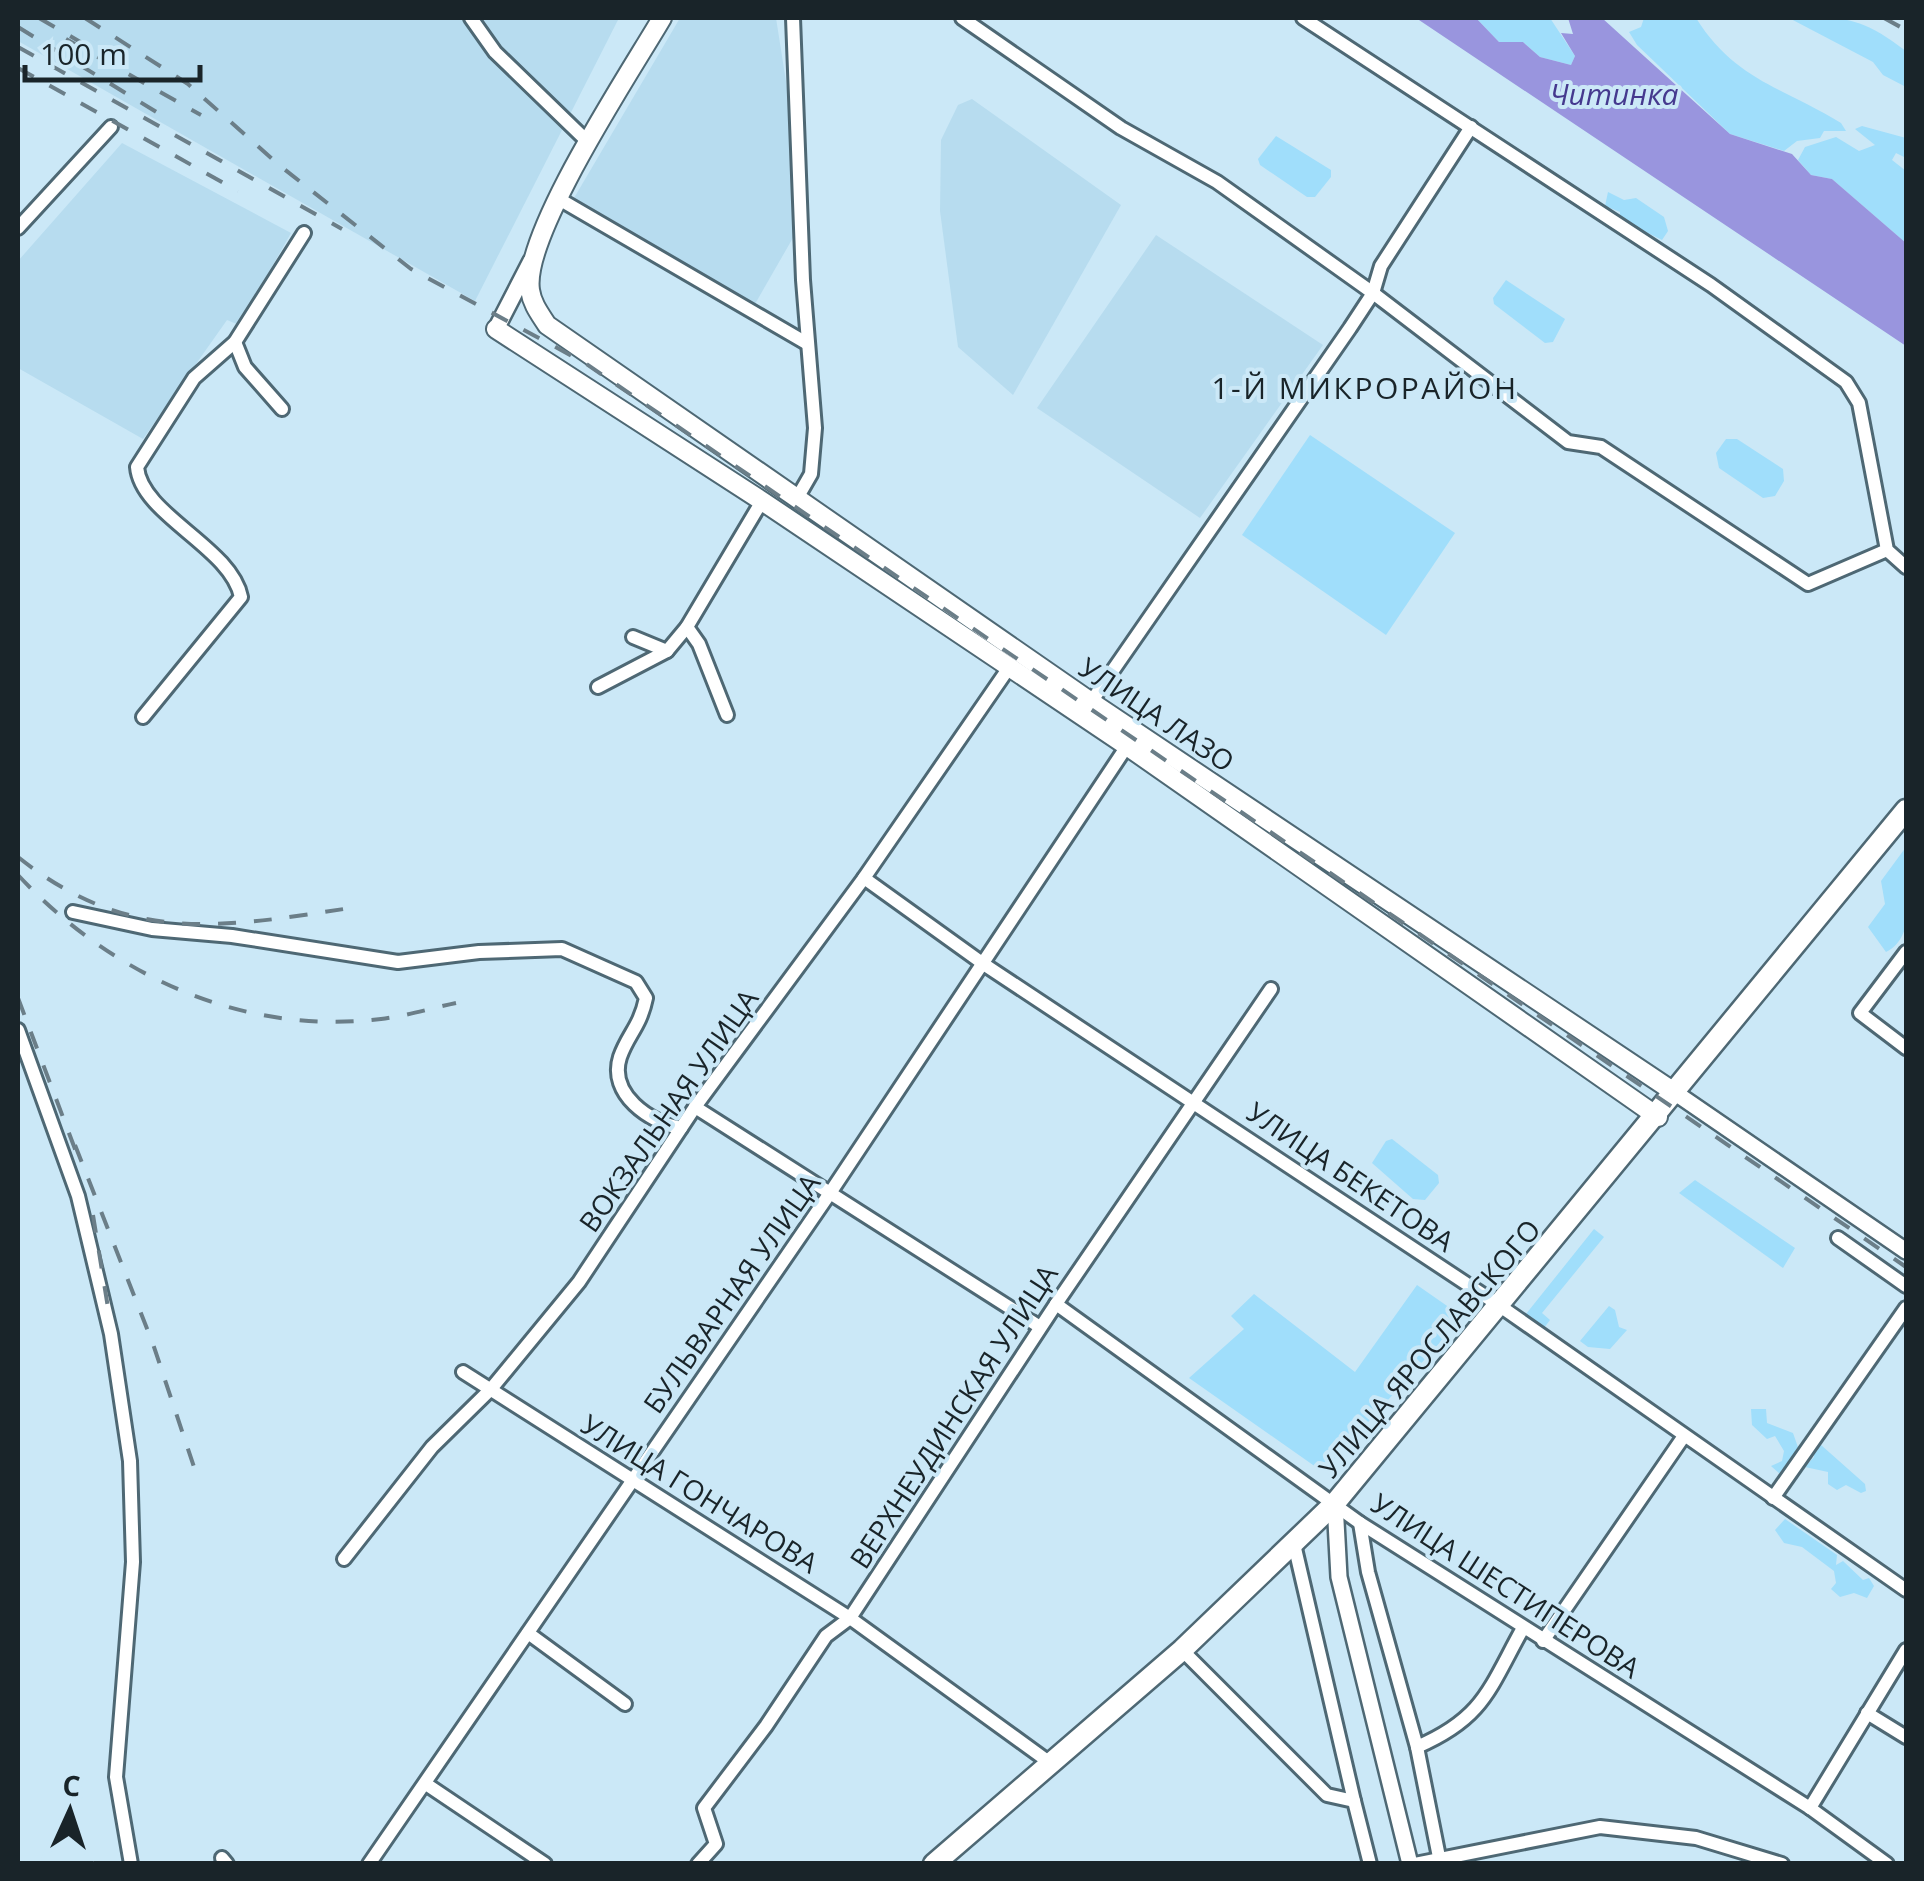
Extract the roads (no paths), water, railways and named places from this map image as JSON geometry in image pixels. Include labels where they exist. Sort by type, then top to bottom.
[{"type":"main road","name":"УЛИЦА ЛАЗО","points":[[662,18],[589,144],[535,253],[530,289],[547,325],[1091,702],[1677,1094]]},
{"type":"main road","name":"УЛИЦА ЛАЗО","points":[[496,328],[1127,746],[1658,1116]]},
{"type":"main road","name":"УЛИЦА ЯРОСЛАВСКОГО","points":[[934,1864],[1182,1650],[1335,1502],[1677,1094],[1906,810]]},
{"type":"street","points":[[471,18],[495,52],[589,144]]},
{"type":"street","points":[[793,18],[815,428],[811,474],[796,500]]},
{"type":"street","points":[[962,18],[1121,128],[1217,182],[1373,292],[1568,442],[1601,446],[1808,584],[1887,550]]},
{"type":"street","points":[[1304,18],[1711,285],[1846,382],[1859,404],[1887,550],[1906,567]]},
{"type":"street","points":[[1091,702],[1212,533],[1373,292],[1382,266],[1471,126]]},
{"type":"street","points":[[18,228],[111,127]]},
{"type":"street","points":[[560,199],[808,344]]},
{"type":"street","points":[[143,717],[241,598],[238,579],[160,504],[138,478],[137,468],[194,378],[236,342],[304,233]]},
{"type":"street","points":[[496,328],[535,253]]},
{"type":"street","points":[[236,342],[246,367],[282,409]]},
{"type":"street","points":[[598,687],[646,666],[667,650],[686,627],[762,501]]},
{"type":"street","points":[[686,627],[698,644],[727,715]]},
{"type":"street","points":[[633,637],[667,650]]},
{"type":"street","name":"ВОКЗАЛЬНАЯ УЛИЦА","points":[[344,1559],[432,1447],[491,1390],[579,1282],[694,1107],[864,878],[1008,669]]},
{"type":"street","name":"БУЛЬВАРНАЯ УЛИЦА","points":[[369,1864],[830,1193],[1127,746]]},
{"type":"street","name":"УЛИЦА БЕКЕТОВА","points":[[864,878],[984,964],[1500,1306],[1773,1498],[1904,1583]]},
{"type":"street","points":[[73,912],[152,929],[232,936],[398,962],[544,948],[588,958],[636,982],[646,998],[641,1026],[621,1054],[618,1072],[624,1090],[644,1115],[681,1128]]},
{"type":"street","points":[[1906,952],[1860,1013],[1906,1048]]},
{"type":"street","name":"ВЕРХНЕУДИНСКАЯ УЛИЦА","points":[[698,1864],[716,1844],[704,1808],[826,1636],[850,1618],[1040,1327],[1271,990]]},
{"type":"street","points":[[18,1030],[78,1196],[111,1334],[130,1461],[133,1562],[116,1777],[131,1864]]},
{"type":"street","name":"УЛИЦА ЛАЗО","points":[[1677,1094],[1906,1252]]},
{"type":"street","points":[[694,1107],[1040,1327]]},
{"type":"street","points":[[1838,1238],[1906,1286]]},
{"type":"street","name":"УЛИЦА ШЕСТИПЕРОВА","points":[[1056,1304],[1335,1502],[1360,1524],[1810,1808],[1887,1864]]},
{"type":"street","points":[[1773,1498],[1906,1308]]},
{"type":"street","name":"УЛИЦА ГОНЧАРОВА","points":[[464,1372],[850,1618],[1053,1765]]},
{"type":"street","points":[[1543,1640],[1684,1436]]},
{"type":"street","points":[[1335,1502],[1339,1577],[1412,1864],[1600,1827],[1696,1838],[1782,1864]]},
{"type":"street","points":[[1360,1524],[1368,1572],[1417,1747],[1439,1858]]},
{"type":"street","points":[[1294,1544],[1370,1864]]},
{"type":"street","points":[[1417,1747],[1457,1730],[1471,1717],[1523,1628]]},
{"type":"street","points":[[528,1634],[625,1704]]},
{"type":"street","points":[[1182,1650],[1327,1795],[1354,1802]]},
{"type":"street","points":[[1810,1808],[1906,1650]]},
{"type":"street","points":[[1868,1713],[1906,1737]]},
{"type":"street","points":[[426,1784],[545,1864]]},
{"type":"water","name":"Читинка","points":[[1416,18],[1476,18],[1499,42],[1523,42],[1540,57],[1571,65],[1575,56],[1561,33],[1573,34],[1568,18],[1602,18],[1730,134],[1792,154],[1811,175],[1832,179],[1906,243],[1906,346]]},
{"type":"railway","points":[[39,18],[82,43]]},
{"type":"railway","points":[[85,18],[188,84],[279,165],[411,269],[585,363],[1906,1267]]},
{"type":"railway","points":[[1884,18],[1906,30]]},
{"type":"railway","points":[[18,27],[171,121]]},
{"type":"railway","points":[[66,39],[201,115]]},
{"type":"railway","points":[[18,47],[342,229]]},
{"type":"railway","points":[[18,68],[238,191]]},
{"type":"railway","points":[[18,857],[60,886],[100,906],[140,918],[221,924],[357,907]]},
{"type":"railway","points":[[18,875],[94,942],[137,969],[182,991],[230,1007],[279,1018],[329,1022],[390,1018],[456,1003]]},
{"type":"railway","points":[[18,998],[78,1157]]},
{"type":"railway","points":[[75,1145],[153,1344],[196,1473]]},
{"type":"railway","points":[[93,1215],[109,1314]]},
{"type":"district","name":"1-Й МИКРОРАЙОН","points":[[1365,387]]}]
